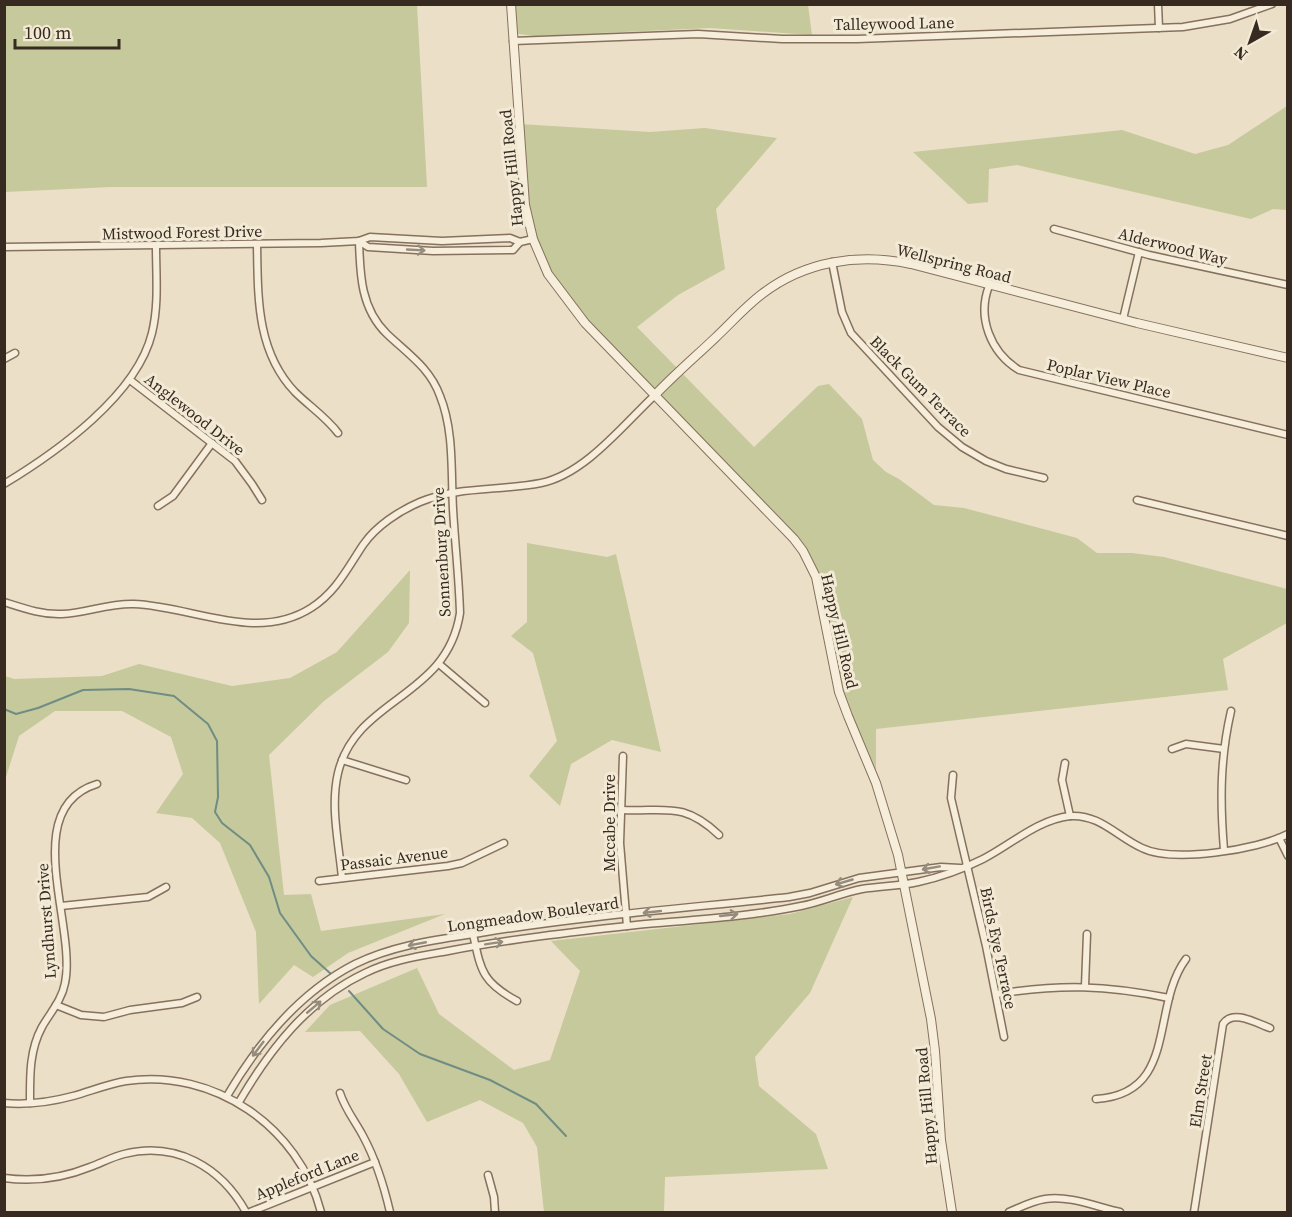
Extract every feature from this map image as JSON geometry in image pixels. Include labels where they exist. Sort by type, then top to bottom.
[{"type":"street","name":"Happy Hill Road","points":[[511,4],[524,194],[533,239],[548,274],[576,312],[794,539],[810,564],[819,586],[839,692],[879,791],[902,873],[931,1019],[941,1140],[952,1212]]},
{"type":"street","points":[[1158,4],[1159,28]]},
{"type":"street","name":"Talleywood Lane","points":[[513,41],[698,34],[782,39],[858,39],[1159,28],[1202,25],[1245,15],[1272,4]]},
{"type":"street","name":"Alderwood Way","points":[[1054,229],[1139,252],[1287,285]]},
{"type":"street","name":"Mistwood Forest Drive","points":[[4,247],[257,244],[359,241],[370,237],[442,241],[510,237],[520,242]]},
{"type":"street","name":"Mistwood Forest Drive","points":[[359,241],[368,247],[433,251],[513,250],[520,242],[533,239]]},
{"type":"street","name":"Sonnenburg Drive","points":[[342,878],[335,800],[342,760],[352,740],[365,724],[417,686],[439,664],[455,636],[460,613],[446,417],[439,393],[426,371],[405,348],[387,334],[371,311],[361,283],[359,241]]},
{"type":"street","points":[[257,244],[258,304],[270,352],[277,367],[294,391],[338,433]]},
{"type":"street","points":[[4,484],[61,445],[106,406],[130,380],[147,349],[155,318],[156,246]]},
{"type":"street","points":[[1123,319],[1139,252]]},
{"type":"street","name":"Wellspring Road","points":[[655,395],[763,294],[795,274],[832,262],[861,259],[894,260],[989,286],[1287,358]]},
{"type":"street","name":"Black Gum Terrace","points":[[832,262],[842,312],[851,333],[938,427],[962,447],[986,461],[1006,469],[1044,478]]},
{"type":"street","name":"Poplar View Place","points":[[989,286],[984,310],[987,328],[998,352],[1019,370],[1287,435]]},
{"type":"street","points":[[4,359],[15,353]]},
{"type":"street","name":"Anglewood Drive","points":[[130,380],[212,443],[244,471],[262,500]]},
{"type":"street","points":[[4,602],[52,614],[75,613],[130,604],[165,607],[225,621],[278,621],[302,613],[320,602],[344,576],[363,544],[378,528],[391,519],[420,502],[452,493],[541,483],[563,475],[585,462],[655,395]]},
{"type":"street","points":[[158,506],[173,496],[212,443]]},
{"type":"street","points":[[1137,500],[1287,536]]},
{"type":"street","points":[[439,664],[485,703]]},
{"type":"street","points":[[1224,850],[1220,786],[1224,749],[1232,711]]},
{"type":"street","points":[[1172,749],[1186,744],[1224,749]]},
{"type":"street","name":"Mccabe Drive","points":[[623,756],[620,843],[627,926]]},
{"type":"street","points":[[342,760],[406,780]]},
{"type":"street","points":[[1065,763],[1062,780],[1070,816],[1099,821],[1140,847],[1158,853],[1171,855],[1224,850],[1279,838],[1287,834]]},
{"type":"street","name":"Birds Eye Terrace","points":[[953,775],[951,798],[964,867],[996,994],[1004,1037]]},
{"type":"street","name":"Lyndhurst Drive","points":[[30,1103],[33,1051],[42,1028],[62,993],[66,972],[54,855],[56,832],[64,808],[75,795],[97,784]]},
{"type":"street","points":[[622,810],[677,810],[700,819],[719,835]]},
{"type":"street","name":"Longmeadow Boulevard","points":[[238,1102],[269,1054],[289,1030],[315,1006],[342,986],[388,963],[476,945],[550,934],[801,906],[849,892],[904,885],[943,876],[985,858],[1044,823],[1070,816]]},
{"type":"street","points":[[1279,838],[1287,855]]},
{"type":"street","name":"Passaic Avenue","points":[[318,881],[448,866],[504,843]]},
{"type":"street","name":"Longmeadow Boulevard","points":[[227,1096],[273,1030],[307,997],[334,977],[361,962],[392,950],[546,923],[789,897],[859,878],[941,867],[964,867]]},
{"type":"street","points":[[61,906],[148,897],[166,887]]},
{"type":"street","points":[[473,934],[480,967],[489,981],[517,1001]]},
{"type":"street","points":[[1085,986],[1087,934]]},
{"type":"street","points":[[1096,1099],[1120,1095],[1136,1086],[1151,1067],[1158,1050],[1175,976],[1186,959]]},
{"type":"street","points":[[996,994],[1031,988],[1085,986],[1169,998]]},
{"type":"street","points":[[56,1005],[81,1016],[104,1017],[129,1010],[182,1004],[197,997]]},
{"type":"street","name":"Elm Street","points":[[1194,1212],[1223,1024],[1228,1019],[1236,1017],[1270,1028]]},
{"type":"street","points":[[4,1103],[57,1100],[111,1084],[148,1079],[188,1083],[227,1096],[269,1125],[283,1140],[294,1154],[312,1186],[321,1212]]},
{"type":"street","points":[[340,1093],[375,1161],[390,1212]]},
{"type":"street","points":[[4,1178],[21,1180],[50,1178],[88,1168],[133,1152],[147,1150],[169,1152],[191,1159],[214,1172],[231,1189],[248,1212]]},
{"type":"street","name":"Appleford Lane","points":[[248,1212],[375,1161]]},
{"type":"street","points":[[488,1175],[494,1197],[495,1212]]},
{"type":"street","points":[[1009,1212],[1034,1202],[1054,1198],[1120,1212]]},
{"type":"green space","points":[[4,5],[417,5],[427,187],[111,187],[5,192]]},
{"type":"green space","points":[[511,5],[808,5],[812,35],[710,28],[534,36],[512,33]]},
{"type":"green space","points":[[1287,106],[1287,210],[1273,209],[1251,219],[1017,165],[989,169],[988,202],[968,204],[913,152],[1122,130],[1195,154],[1228,145]]},
{"type":"green space","points":[[519,124],[650,132],[705,128],[777,138],[716,209],[725,269],[678,295],[637,327],[754,447],[818,386],[829,384],[862,419],[873,460],[886,472],[934,505],[964,508],[1077,538],[1097,553],[1132,553],[1164,557],[1287,589],[1287,623],[1223,659],[1228,690],[876,729],[876,783],[848,716],[819,586],[803,551],[561,293],[533,239]]},
{"type":"green space","points":[[527,543],[607,557],[616,554],[661,752],[612,740],[571,764],[560,806],[529,776],[557,741],[533,653],[511,636],[527,622]]},
{"type":"green space","points":[[410,570],[409,623],[388,652],[324,701],[269,755],[284,895],[311,894],[321,931],[445,914],[348,953],[313,977],[294,965],[259,1004],[256,932],[220,843],[192,818],[156,813],[183,774],[171,737],[122,711],[55,711],[19,736],[5,780],[5,676],[14,679],[102,676],[139,664],[232,686],[290,678],[337,652]]},
{"type":"green space","points":[[853,897],[810,993],[755,1057],[759,1086],[816,1134],[828,1169],[665,1177],[664,1212],[544,1212],[537,1147],[523,1123],[480,1100],[427,1122],[399,1074],[360,1031],[305,1032],[330,1005],[417,968],[439,1014],[514,1070],[550,1060],[580,971],[551,941],[790,914]]},
{"type":"waterway","points":[[4,709],[16,714],[83,690],[129,689],[174,696],[208,724],[217,741],[218,797],[215,812],[222,823],[250,845],[269,877],[280,913],[311,956],[331,974]]},
{"type":"waterway","points":[[349,991],[383,1029],[420,1054],[490,1080],[536,1104],[566,1136]]}]
